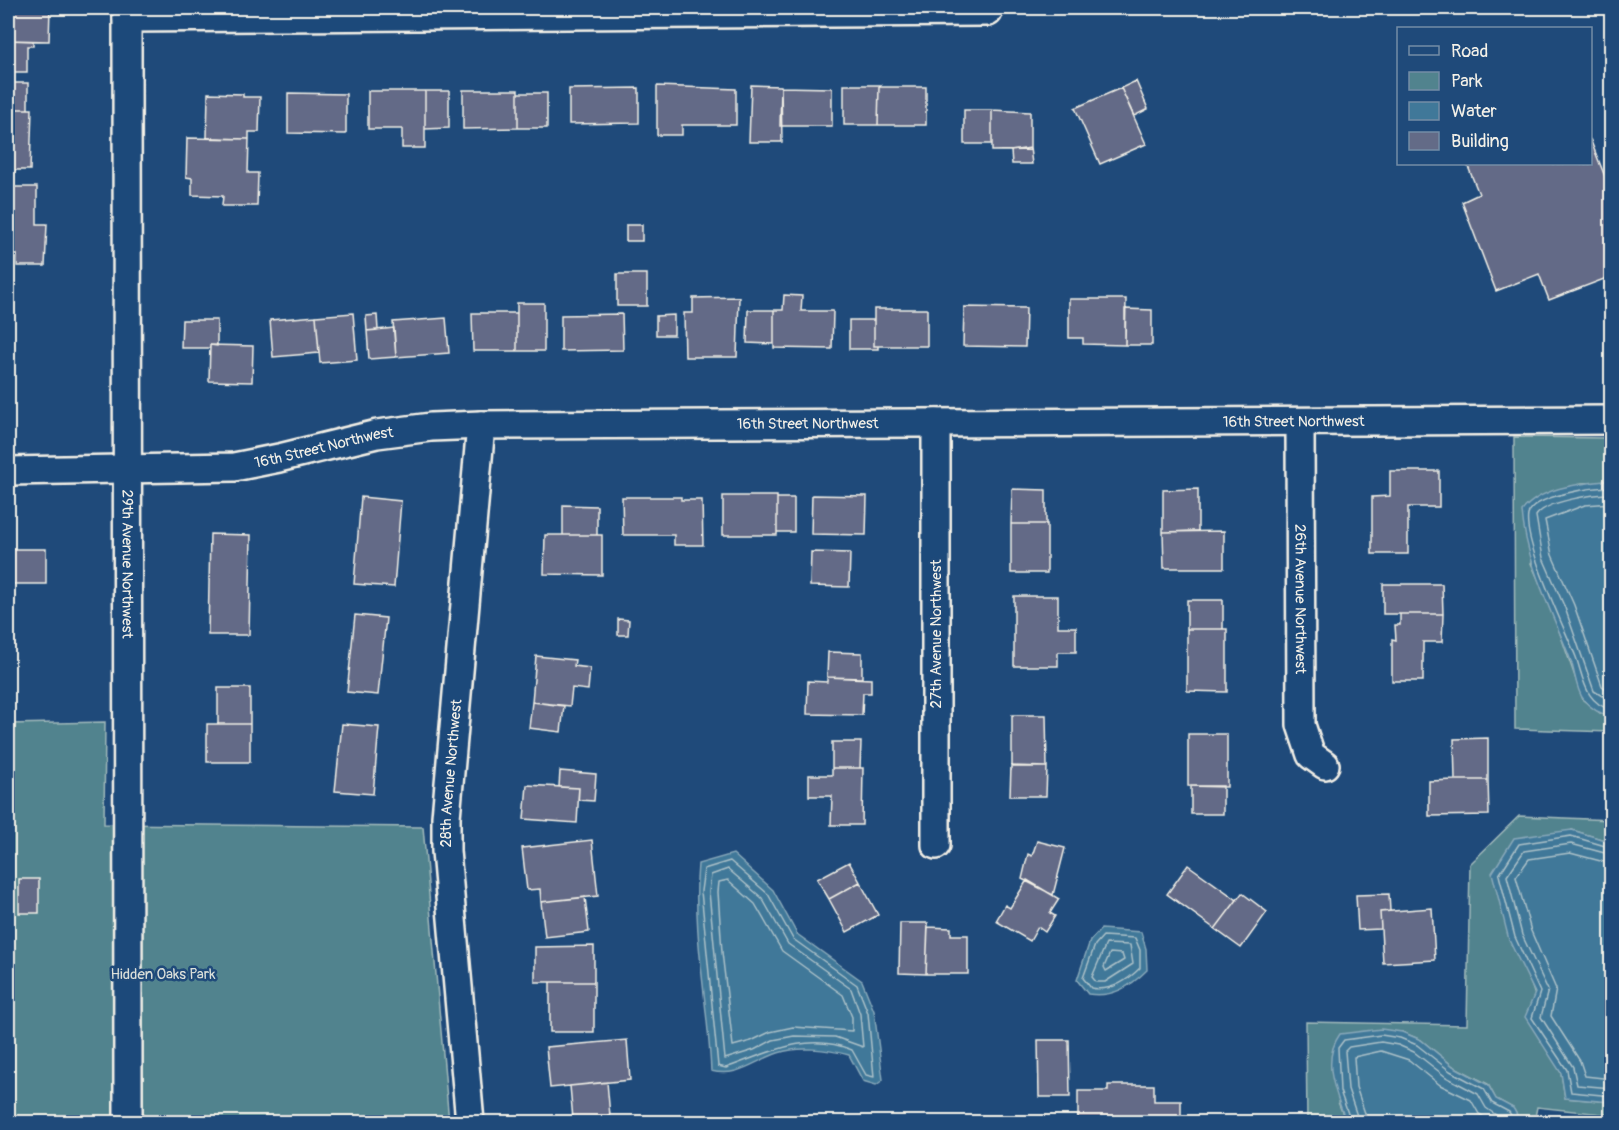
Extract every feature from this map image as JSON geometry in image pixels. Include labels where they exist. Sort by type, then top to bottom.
[{"type":"street","points":[[127,13],[988,12]]},
{"type":"street","name":"29th Avenue Northwest","points":[[127,13],[128,1122]]},
{"type":"street","name":"16th Street Northwest","points":[[8,471],[128,471],[234,466],[302,453],[376,434],[431,427],[481,425],[1611,420]]},
{"type":"street","name":"27th Avenue Northwest","points":[[936,423],[936,845]]},
{"type":"street","name":"26th Avenue Northwest","points":[[1300,423],[1301,724],[1311,755],[1325,765]]},
{"type":"street","name":"28th Avenue Northwest","points":[[470,1122],[446,851],[446,817],[481,425]]},
{"type":"green space","points":[[1514,437],[1611,438],[1611,482],[1581,483],[1531,563],[1553,613],[1583,700],[1600,713],[1611,716],[1611,732],[1515,729]]},
{"type":"green space","name":"Hidden Oaks Park","points":[[105,722],[104,824],[423,827],[449,1122],[8,1122],[8,724]]},
{"type":"green space","points":[[1519,816],[1611,820],[1611,842],[1572,830],[1528,975],[1561,1073],[1565,1098],[1611,1102],[1611,1115],[1537,1107],[1534,1122],[1521,1122],[1513,1108],[1496,1099],[1488,1084],[1453,1066],[1421,1040],[1402,1032],[1338,1102],[1346,1122],[1307,1122],[1306,1022],[1467,1025],[1470,864]]},
{"type":"water","points":[[1604,481],[1612,482],[1611,716],[1593,708],[1579,692],[1571,661],[1534,569],[1524,531],[1522,511],[1538,497],[1548,492],[1559,488]]},
{"type":"water","points":[[1572,830],[1611,842],[1611,1102],[1565,1098],[1561,1073],[1525,1017],[1535,993],[1509,940],[1492,873],[1514,838]]},
{"type":"water","points":[[733,854],[773,890],[797,934],[862,981],[874,1011],[883,1080],[876,1085],[863,1081],[849,1055],[822,1050],[786,1051],[769,1056],[746,1068],[721,1073],[711,1071],[697,916],[698,864]]},
{"type":"water","points":[[1101,929],[1141,932],[1146,949],[1147,970],[1134,981],[1113,993],[1088,994],[1077,980],[1090,941]]},
{"type":"water","points":[[1381,1029],[1402,1032],[1421,1040],[1453,1066],[1488,1085],[1496,1099],[1513,1108],[1521,1122],[1346,1122],[1332,1078],[1331,1056],[1334,1045],[1340,1034]]},
{"type":"building","points":[[8,8],[50,8],[49,41],[8,40]]},
{"type":"building","points":[[8,40],[33,41],[33,46],[27,46],[27,72],[8,72]]},
{"type":"building","points":[[1136,81],[1148,109],[1134,116],[1121,88]]},
{"type":"building","points":[[8,83],[28,83],[28,109],[8,109]]},
{"type":"building","points":[[751,85],[781,86],[782,142],[749,142]]},
{"type":"building","points":[[844,85],[881,85],[879,87],[878,125],[844,125]]},
{"type":"building","points":[[657,86],[736,89],[736,125],[682,125],[682,135],[657,135]]},
{"type":"building","points":[[781,87],[832,88],[832,126],[780,126]]},
{"type":"building","points":[[879,87],[926,87],[926,125],[878,125]]},
{"type":"building","points":[[639,88],[639,123],[569,124],[569,89]]},
{"type":"building","points":[[1121,88],[1146,144],[1100,164],[1075,108]]},
{"type":"building","points":[[463,90],[518,90],[518,128],[463,129]]},
{"type":"building","points":[[368,91],[425,91],[425,148],[402,148],[402,129],[368,129]]},
{"type":"building","points":[[425,91],[449,91],[449,128],[425,129]]},
{"type":"building","points":[[208,93],[260,97],[259,132],[249,132],[249,139],[207,138]]},
{"type":"building","points":[[288,93],[346,94],[346,134],[288,133]]},
{"type":"building","points":[[518,93],[547,93],[547,128],[518,128]]},
{"type":"building","points":[[8,109],[32,109],[30,170],[8,170]]},
{"type":"building","points":[[964,110],[992,110],[992,144],[964,144]]},
{"type":"building","points":[[992,110],[1030,112],[1030,150],[992,151]]},
{"type":"building","points":[[187,138],[249,139],[248,173],[258,173],[257,206],[222,206],[223,196],[192,195],[192,178],[186,177]]},
{"type":"building","points":[[1592,144],[1612,194],[1612,276],[1549,300],[1539,274],[1496,291],[1462,202],[1479,194],[1467,165],[1592,165]]},
{"type":"building","points":[[1030,148],[1032,164],[1012,164],[1011,151]]},
{"type":"building","points":[[8,187],[37,187],[37,224],[47,224],[45,266],[17,266],[17,255],[8,255]]},
{"type":"building","points":[[626,225],[642,225],[642,241],[626,241]]},
{"type":"building","points":[[617,274],[647,274],[647,306],[617,306]]},
{"type":"building","points":[[784,295],[802,296],[801,311],[833,311],[832,349],[774,348],[774,310],[783,310]]},
{"type":"building","points":[[739,297],[737,357],[685,357],[684,313],[693,313],[693,298]]},
{"type":"building","points":[[1069,299],[1126,299],[1125,345],[1083,344],[1083,338],[1069,338]]},
{"type":"building","points":[[517,303],[544,303],[544,351],[517,351]]},
{"type":"building","points":[[964,307],[1026,308],[1025,347],[963,346]]},
{"type":"building","points":[[874,309],[927,309],[927,346],[874,346]]},
{"type":"building","points":[[1125,309],[1152,310],[1152,345],[1125,345]]},
{"type":"building","points":[[748,310],[774,310],[774,344],[747,343]]},
{"type":"building","points":[[353,313],[357,360],[320,363],[316,316]]},
{"type":"building","points":[[472,313],[517,313],[517,351],[473,351]]},
{"type":"building","points":[[622,314],[623,350],[561,351],[561,315]]},
{"type":"building","points":[[377,315],[378,330],[367,331],[366,316]]},
{"type":"building","points":[[674,315],[674,335],[656,335],[656,316]]},
{"type":"building","points":[[316,316],[319,353],[273,357],[270,320]]},
{"type":"building","points":[[446,318],[449,353],[396,357],[393,322]]},
{"type":"building","points":[[182,320],[217,320],[217,346],[181,348]]},
{"type":"building","points":[[849,320],[874,320],[874,346],[878,346],[878,349],[849,349]]},
{"type":"building","points":[[394,328],[396,357],[369,359],[367,331]]},
{"type":"building","points":[[210,345],[253,346],[252,382],[209,381]]},
{"type":"building","points":[[1390,471],[1439,471],[1439,507],[1408,507],[1408,554],[1372,554],[1372,497],[1390,496]]},
{"type":"building","points":[[1012,489],[1046,490],[1046,524],[1011,524]]},
{"type":"building","points":[[1198,489],[1198,531],[1163,532],[1163,490]]},
{"type":"building","points":[[812,495],[867,496],[866,535],[811,534]]},
{"type":"building","points":[[723,496],[777,496],[777,535],[723,535]]},
{"type":"building","points":[[361,497],[401,501],[394,587],[354,584]]},
{"type":"building","points":[[622,497],[681,497],[681,500],[702,500],[703,545],[674,545],[674,535],[623,535]]},
{"type":"building","points":[[777,498],[794,498],[794,532],[777,532]]},
{"type":"building","points":[[563,505],[597,506],[597,535],[563,535]]},
{"type":"building","points":[[1011,524],[1047,524],[1047,573],[1011,573]]},
{"type":"building","points":[[1224,531],[1224,568],[1164,568],[1163,532]]},
{"type":"building","points":[[210,534],[251,535],[249,635],[208,635]]},
{"type":"building","points":[[545,535],[602,535],[602,575],[544,574]]},
{"type":"building","points":[[8,549],[46,549],[46,584],[8,584]]},
{"type":"building","points":[[811,552],[850,553],[849,587],[810,586]]},
{"type":"building","points":[[1383,584],[1442,584],[1443,614],[1383,614]]},
{"type":"building","points":[[1014,596],[1058,596],[1058,627],[1076,627],[1076,652],[1058,652],[1058,666],[1014,666]]},
{"type":"building","points":[[1187,600],[1223,600],[1223,629],[1187,629]]},
{"type":"building","points":[[1400,614],[1443,614],[1442,642],[1423,642],[1423,681],[1392,681],[1392,639],[1396,640],[1395,625],[1400,625]]},
{"type":"building","points":[[355,615],[386,618],[378,695],[347,692]]},
{"type":"building","points":[[618,619],[629,620],[628,635],[618,635]]},
{"type":"building","points":[[1187,629],[1227,629],[1227,692],[1187,691]]},
{"type":"building","points":[[828,652],[862,653],[862,678],[827,677]]},
{"type":"building","points":[[536,656],[575,660],[574,666],[590,668],[588,690],[572,688],[570,706],[532,702]]},
{"type":"building","points":[[827,677],[871,679],[871,693],[863,693],[862,715],[807,714],[808,681],[827,682]]},
{"type":"building","points":[[218,688],[250,688],[250,724],[218,724]]},
{"type":"building","points":[[532,702],[564,706],[561,732],[529,728]]},
{"type":"building","points":[[1012,715],[1046,715],[1047,767],[1012,767]]},
{"type":"building","points":[[207,724],[250,724],[250,762],[207,762]]},
{"type":"building","points":[[342,724],[379,727],[373,794],[335,791]]},
{"type":"building","points":[[1188,734],[1227,734],[1227,787],[1188,786]]},
{"type":"building","points":[[1488,738],[1488,780],[1455,780],[1454,739]]},
{"type":"building","points":[[832,742],[861,742],[860,768],[832,768]]},
{"type":"building","points":[[1011,766],[1047,767],[1046,796],[1010,796]]},
{"type":"building","points":[[832,768],[863,768],[862,825],[831,825],[832,796],[809,796],[809,775],[832,775]]},
{"type":"building","points":[[560,771],[596,774],[594,801],[578,800],[579,788],[559,787]]},
{"type":"building","points":[[1488,780],[1489,815],[1429,816],[1429,781]]},
{"type":"building","points":[[527,785],[579,788],[577,823],[524,819]]},
{"type":"building","points":[[1191,786],[1223,786],[1223,814],[1191,814]]},
{"type":"building","points":[[592,840],[598,896],[541,902],[540,889],[527,890],[522,848]]},
{"type":"building","points":[[1037,841],[1065,848],[1053,895],[1022,879],[1028,854],[1032,856]]},
{"type":"building","points":[[849,862],[860,882],[829,899],[817,879]]},
{"type":"building","points":[[1188,865],[1237,900],[1215,929],[1167,894]]},
{"type":"building","points":[[19,879],[39,879],[39,913],[19,913]]},
{"type":"building","points":[[1027,880],[1059,899],[1050,913],[1055,916],[1045,932],[1038,927],[1030,941],[996,921],[1005,905],[1010,908]]},
{"type":"building","points":[[860,882],[878,915],[847,932],[829,899]]},
{"type":"building","points":[[1242,893],[1267,912],[1241,948],[1215,929]]},
{"type":"building","points":[[1389,894],[1390,911],[1380,912],[1381,929],[1358,930],[1356,895]]},
{"type":"building","points":[[585,897],[589,932],[545,937],[541,902]]},
{"type":"building","points":[[1432,908],[1435,960],[1383,963],[1380,912]]},
{"type":"building","points":[[900,923],[928,923],[926,974],[899,973]]},
{"type":"building","points":[[928,927],[951,928],[951,935],[968,935],[968,974],[926,974]]},
{"type":"building","points":[[594,946],[594,982],[535,982],[535,947]]},
{"type":"building","points":[[550,982],[594,982],[594,1032],[550,1032]]},
{"type":"building","points":[[627,1040],[630,1080],[550,1088],[546,1047]]},
{"type":"building","points":[[1038,1040],[1069,1040],[1070,1097],[1039,1097]]},
{"type":"building","points":[[607,1082],[610,1116],[573,1119],[570,1086]]},
{"type":"building","points":[[1108,1085],[1154,1085],[1154,1101],[1181,1101],[1181,1122],[1078,1122],[1078,1091],[1108,1091]]}]
